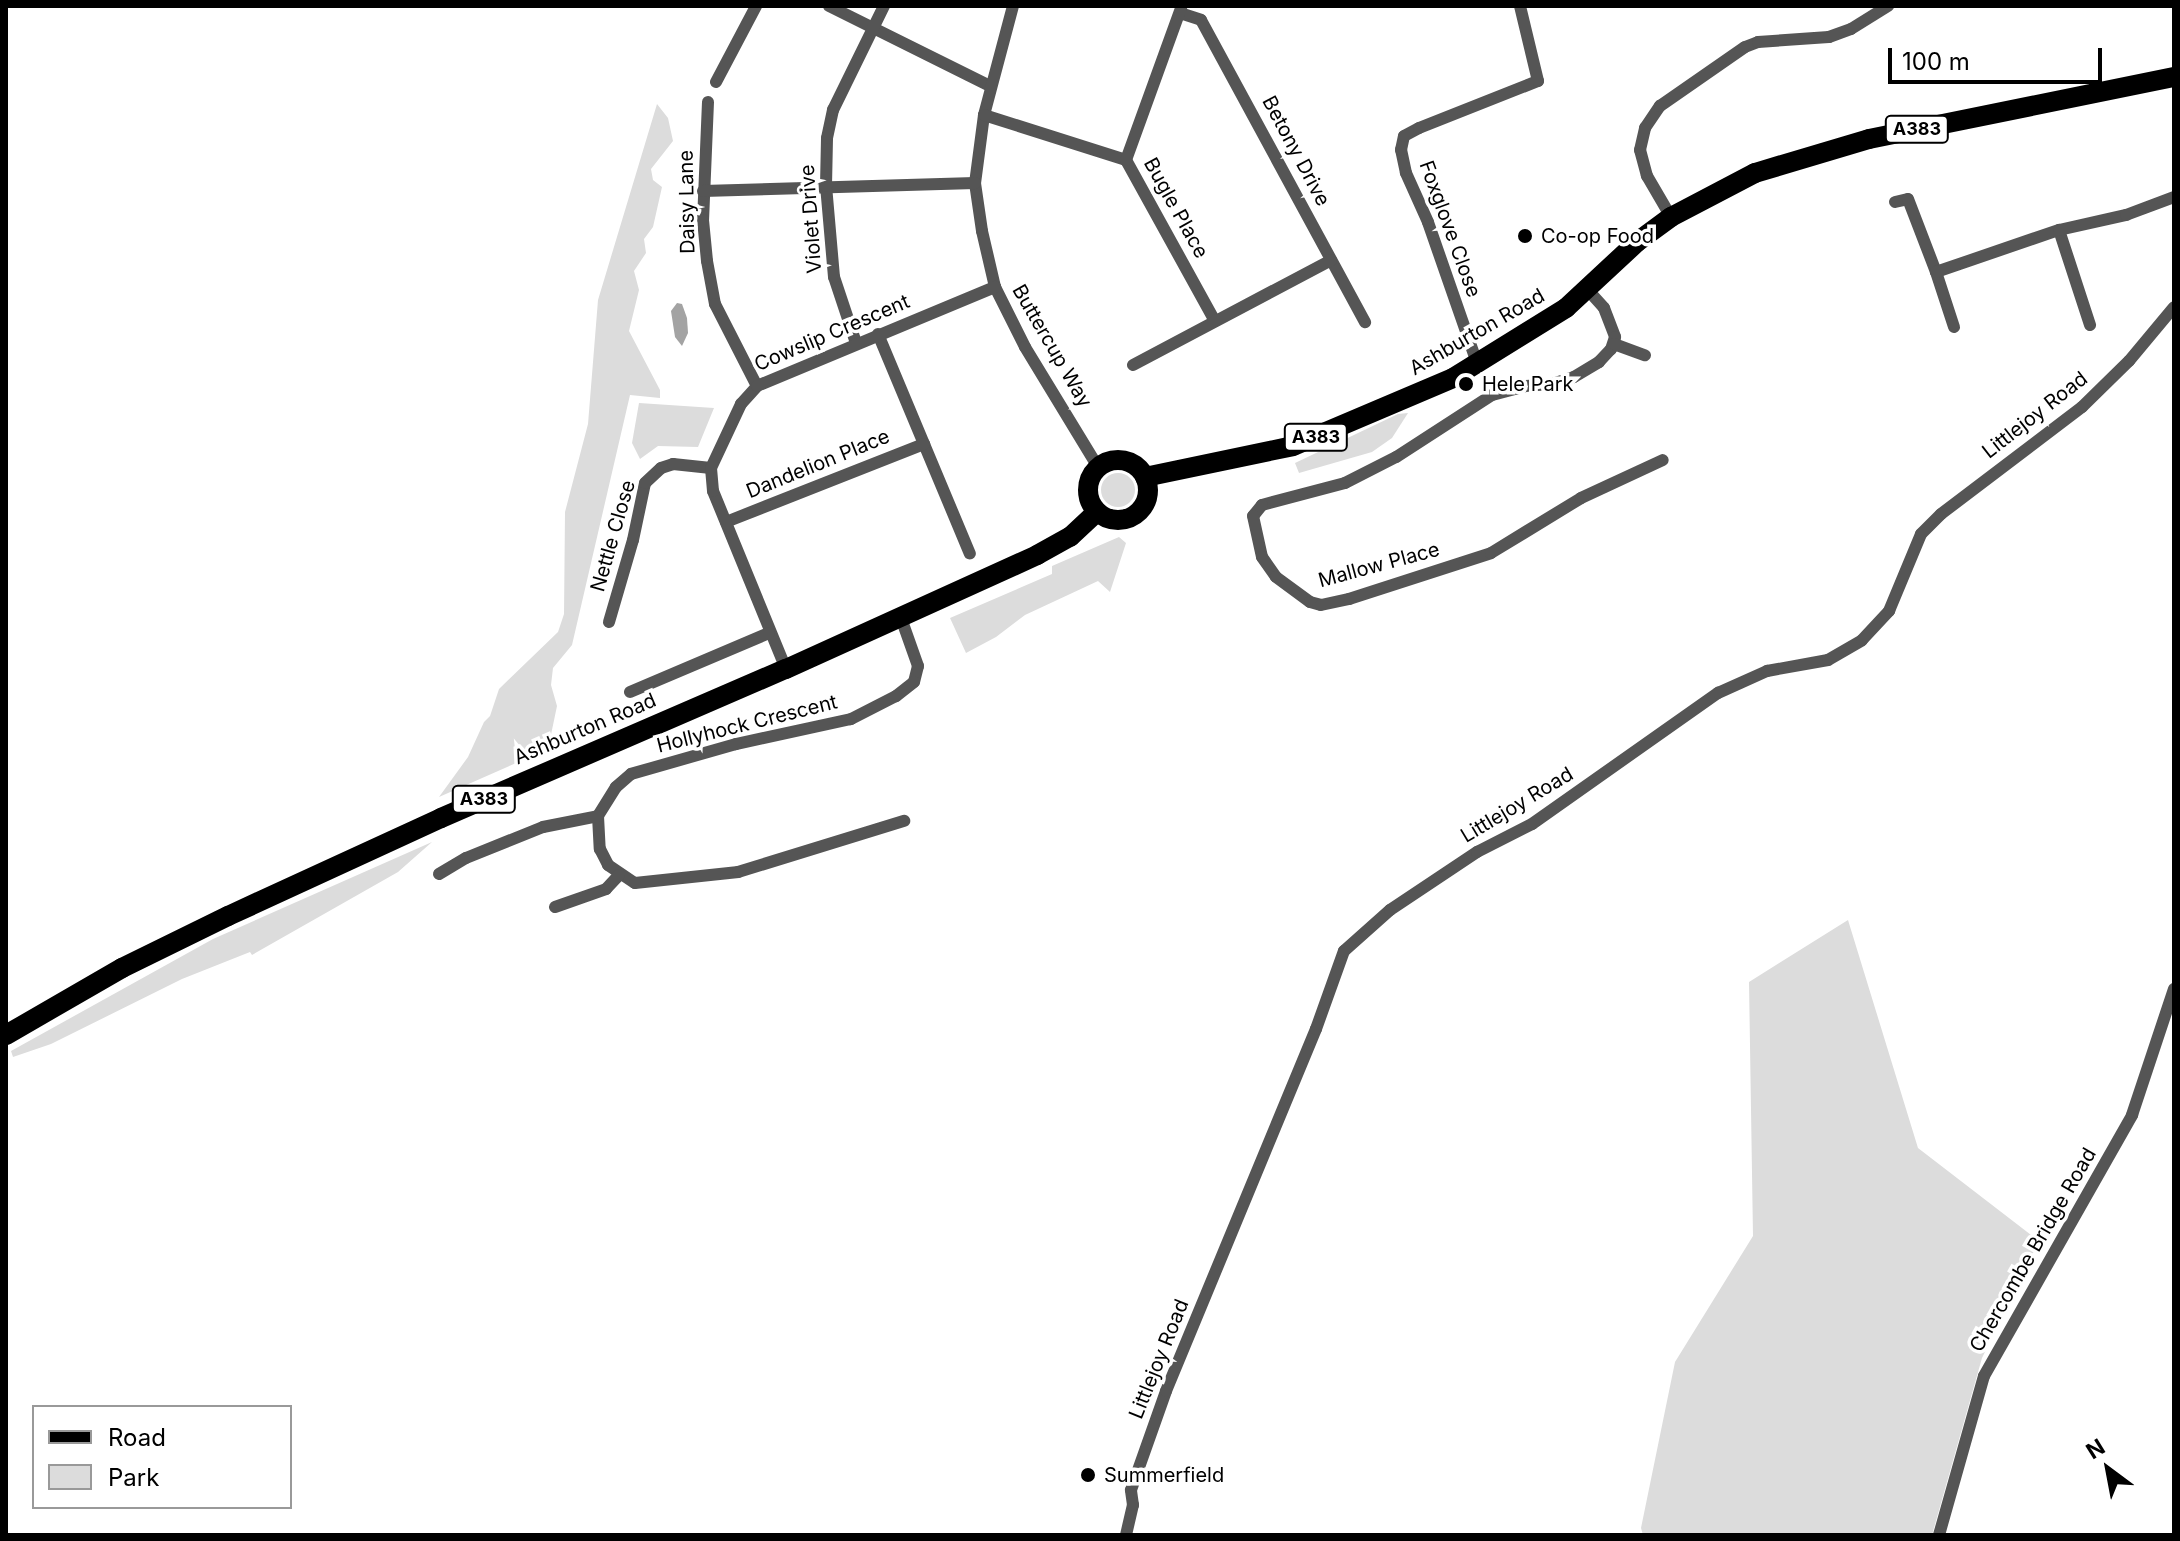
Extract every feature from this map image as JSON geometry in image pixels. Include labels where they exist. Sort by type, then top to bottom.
[{"type":"main road","name":"Ashburton Road","points":[[1145,477],[1293,446],[1415,395],[1477,363],[1566,308],[1637,242],[1671,217],[1721,188],[1795,158],[2060,97],[2174,77]]},
{"type":"main road","points":[[1116,460],[1126,461],[1145,477],[1146,501],[1133,516],[1114,520],[1097,512],[1088,494],[1091,475],[1098,467],[1116,460]]},
{"type":"main road","name":"Ashburton Road","points":[[6,1035],[122,968],[228,916],[441,818],[786,669],[1037,555],[1070,537],[1097,512]]},
{"type":"street","points":[[716,82],[756,6]]},
{"type":"street","points":[[829,6],[990,86]]},
{"type":"street","name":"Violet Drive","points":[[856,343],[834,277],[826,186],[827,138],[833,110],[884,6]]},
{"type":"street","name":"Buttercup Way","points":[[1013,6],[990,86],[975,183],[995,287],[1025,347],[1098,467]]},
{"type":"street","name":"Foxglove Close","points":[[1477,363],[1428,222],[1406,173],[1401,150],[1404,136],[1419,128],[1538,81],[1520,6]]},
{"type":"street","points":[[1671,217],[1647,176],[1640,150],[1645,128],[1660,106],[1745,47],[1758,42],[1829,37],[1851,29],[1888,6]]},
{"type":"street","points":[[1126,160],[1181,10]]},
{"type":"street","name":"Betony Drive","points":[[1181,10],[1201,20],[1365,322]]},
{"type":"street","name":"Daisy Lane","points":[[708,102],[704,233],[715,304],[757,386]]},
{"type":"street","name":"Bugle Place","points":[[984,115],[1126,160],[1215,321]]},
{"type":"street","points":[[703,191],[975,183]]},
{"type":"street","points":[[1936,272],[2059,230],[2126,215],[2174,197]]},
{"type":"street","points":[[1895,202],[1908,199],[1954,327]]},
{"type":"street","points":[[2059,230],[2090,325]]},
{"type":"street","points":[[1133,365],[1331,260]]},
{"type":"street","name":"Cowslip Crescent","points":[[711,468],[741,404],[757,386],[995,287]]},
{"type":"street","points":[[1587,289],[1612,323],[1614,344],[1645,355]]},
{"type":"street","name":"Littlejoy Road","points":[[1126,1535],[1133,1505],[1131,1490],[1166,1391],[1316,1029],[1344,951],[1390,910],[1477,852],[1532,824],[1718,693],[1767,671],[1828,660],[1862,640],[1889,611],[1921,534],[1941,514],[2082,407],[2129,361],[2174,307]]},
{"type":"street","name":"Dandelion Place","points":[[878,334],[970,554]]},
{"type":"street","name":"Mallow Place","points":[[1614,344],[1599,362],[1574,377],[1492,395],[1396,457],[1345,483],[1262,505],[1253,516],[1262,557],[1276,577],[1310,602],[1321,605],[1349,599],[1491,553],[1581,498],[1663,460]]},
{"type":"street","name":"Dandelion Place","points":[[726,522],[924,444]]},
{"type":"street","name":"Nettle Close","points":[[609,622],[633,540],[645,483],[661,468],[673,464],[711,468]]},
{"type":"street","points":[[711,468],[713,491],[786,669]]},
{"type":"street","name":"Hollyhock Crescent","points":[[598,816],[616,787],[631,774],[736,744],[851,719],[896,696],[914,682],[918,666],[901,618]]},
{"type":"street","points":[[630,692],[769,633]]},
{"type":"street","points":[[439,874],[466,858],[543,827],[598,816],[600,849],[608,865],[635,883],[738,872],[904,821]]},
{"type":"street","points":[[555,907],[606,889],[619,875]]},
{"type":"street","name":"Chercombe Bridge Road","points":[[1939,1535],[1984,1376],[2132,1115],[2174,989]]},
{"type":"green space","points":[[657,104],[668,118],[673,141],[651,169],[653,180],[662,187],[653,227],[644,239],[646,253],[634,271],[639,290],[629,331],[660,390],[660,398],[630,395],[572,645],[553,668],[551,685],[557,706],[548,749],[439,797],[468,757],[484,722],[490,716],[499,689],[558,632],[564,614],[565,512],[588,424],[598,300]]},
{"type":"green space","points":[[639,403],[714,408],[698,447],[658,446],[640,459],[632,443]]},
{"type":"green space","points":[[1408,413],[1392,438],[1372,452],[1299,473],[1295,463],[1398,414]]},
{"type":"green space","points":[[1118,473],[1130,478],[1135,490],[1130,502],[1118,507],[1106,502],[1101,490],[1106,478]]},
{"type":"green space","points":[[1119,537],[1126,543],[1110,592],[1098,581],[1025,615],[996,637],[966,653],[950,618],[1052,574],[1052,566]]},
{"type":"green space","points":[[432,842],[398,872],[252,955],[250,952],[182,979],[51,1044],[13,1057],[11,1051],[213,939]]},
{"type":"green space","points":[[1848,920],[1918,1148],[2039,1241],[1982,1358],[1932,1535],[1643,1535],[1641,1528],[1675,1362],[1753,1236],[1749,982]]},
{"type":"shaded area","points":[[677,303],[682,304],[687,318],[688,333],[682,346],[675,337],[671,311]]},
{"type":"place","name":"Co-op Food","points":[[1525,236]]},
{"type":"place","name":"Hele Park","points":[[1466,384]]},
{"type":"place","name":"Summerfield","points":[[1088,1475]]}]
